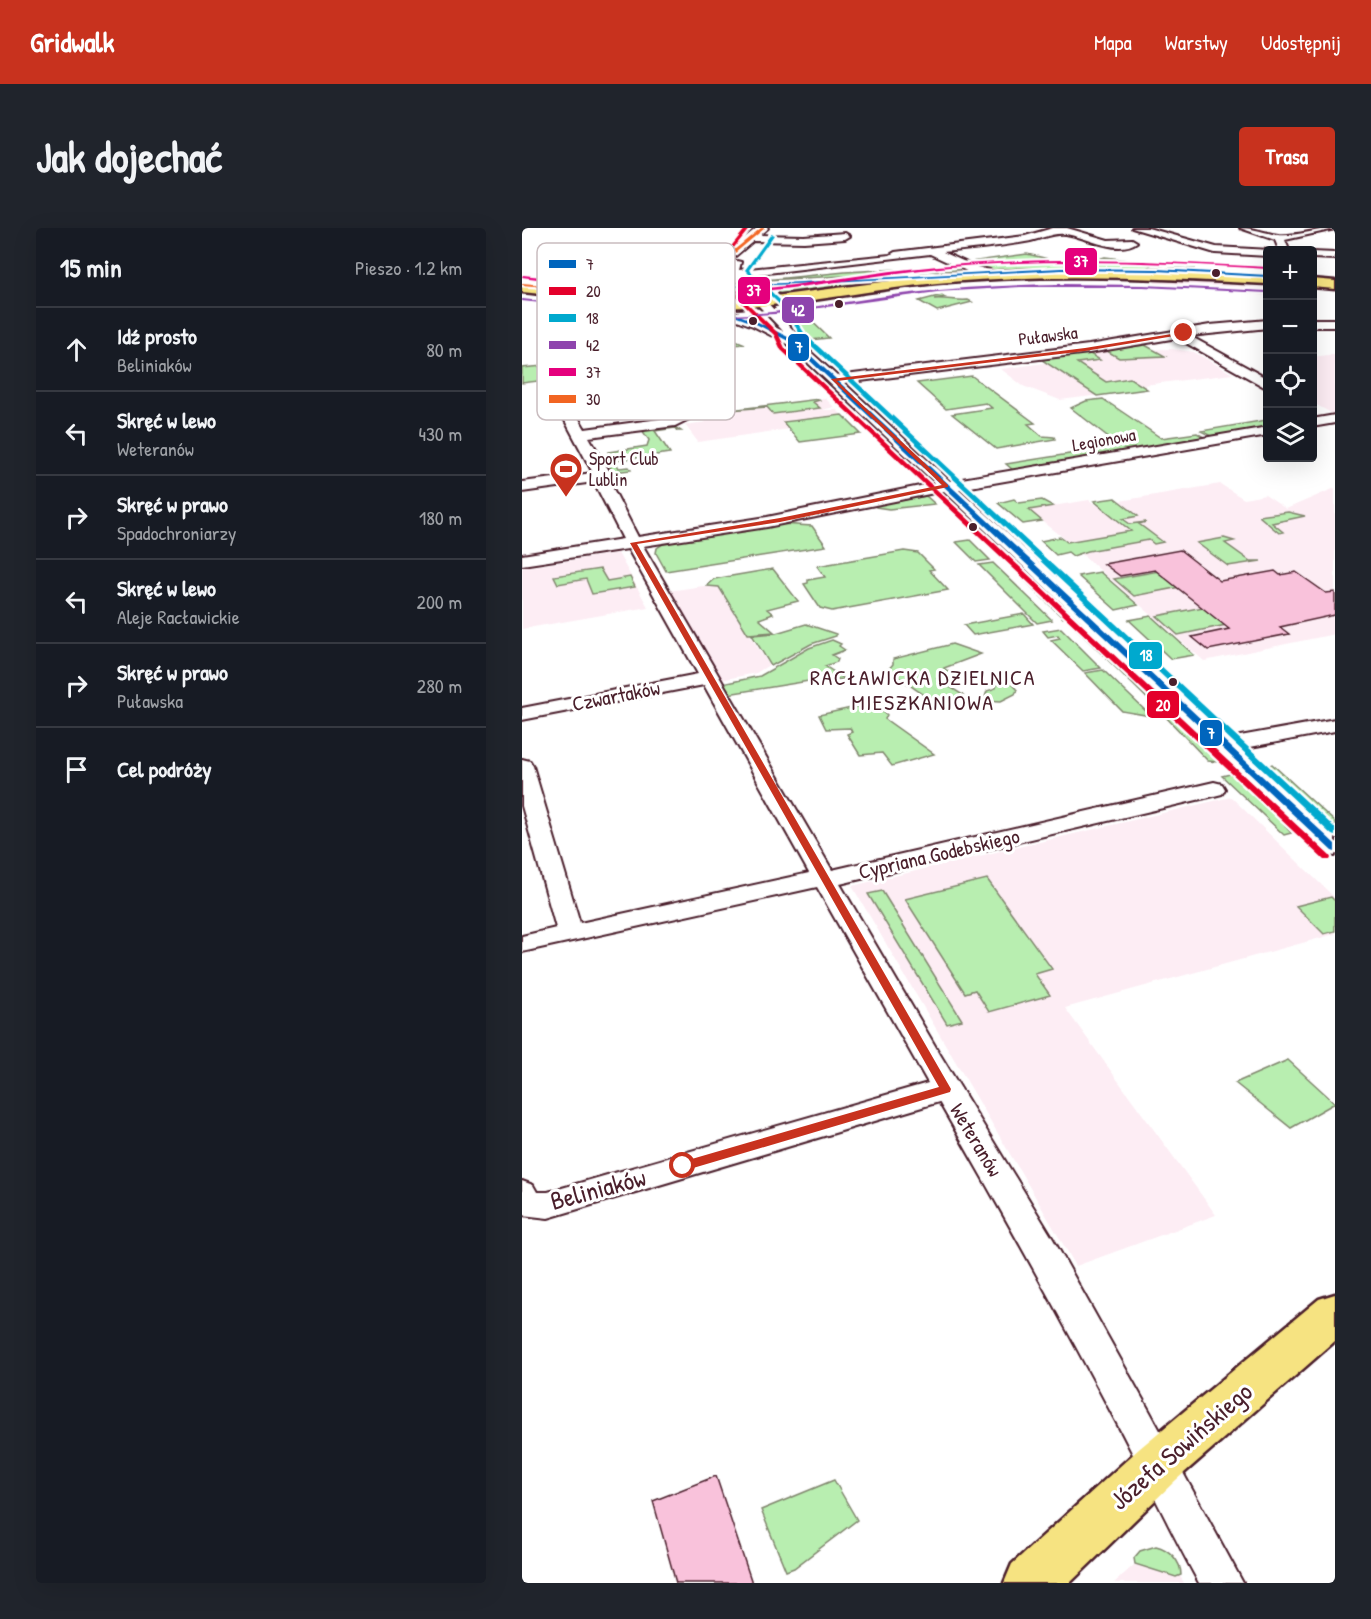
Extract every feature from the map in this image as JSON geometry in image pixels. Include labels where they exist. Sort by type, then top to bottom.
[{"type":"main road","points":[[735,287],[975,271],[1104,269],[1263,278]]},
{"type":"main road","points":[[735,302],[919,280],[1018,274],[1121,273],[1263,278]]},
{"type":"main road","points":[[1317,281],[1335,283]]},
{"type":"main road","points":[[522,286],[537,287]]},
{"type":"main road","points":[[522,286],[537,287]]},
{"type":"main road","name":"Józefa Sowińskiego","points":[[1031,1583],[1158,1464],[1335,1313]]},
{"type":"street","points":[[735,253],[763,228]]},
{"type":"street","points":[[1137,228],[1207,248],[1263,254]]},
{"type":"street","points":[[1245,228],[1279,238],[1331,228]]},
{"type":"street","points":[[735,274],[1026,239],[1052,229],[1107,243],[1132,242]]},
{"type":"street","points":[[988,233],[1050,244]]},
{"type":"street","points":[[750,241],[845,236]]},
{"type":"street","points":[[1279,238],[1282,246]]},
{"type":"street","points":[[750,241],[752,243],[736,261],[735,274],[745,287],[783,323],[793,337],[792,341]]},
{"type":"street","points":[[1172,255],[1207,248]]},
{"type":"street","points":[[932,251],[975,271]]},
{"type":"street","points":[[1082,251],[1127,260]]},
{"type":"street","points":[[1317,255],[1335,256]]},
{"type":"street","points":[[735,315],[762,325],[792,341],[1335,849]]},
{"type":"street","points":[[1317,323],[1335,323]]},
{"type":"street","name":"Puławska","points":[[833,380],[1263,325]]},
{"type":"street","points":[[1178,334],[1263,382]]},
{"type":"street","points":[[1317,411],[1334,419]]},
{"type":"street","points":[[1317,422],[1334,419]]},
{"type":"street","name":"Weteranów","points":[[572,420],[600,470],[601,481],[633,543],[824,878],[1041,1249],[1158,1464],[1181,1512],[1222,1583]]},
{"type":"street","points":[[580,434],[680,420]]},
{"type":"street","name":"Legionowa","points":[[522,560],[773,521],[946,486],[1263,432]]},
{"type":"street","points":[[522,487],[601,476]]},
{"type":"street","name":"Czwartaków","points":[[522,714],[711,678]]},
{"type":"street","points":[[1224,745],[1335,725]]},
{"type":"street","points":[[522,766],[570,933]]},
{"type":"street","name":"Cypriana Godebskiego","points":[[522,944],[842,876],[1214,789]]},
{"type":"street","name":"Beliniaków","points":[[525,1199],[548,1205],[946,1089]]},
{"type":"shaded area","points":[[1157,279],[1263,288],[1263,296],[1152,286]]},
{"type":"shaded area","points":[[1172,349],[1194,352],[1233,374],[1144,385],[1149,389],[1060,400],[1023,386],[1001,369],[1045,363],[1037,357],[1101,350]]},
{"type":"shaded area","points":[[1335,354],[1335,415],[1317,405],[1317,356]]},
{"type":"shaded area","points":[[825,398],[834,407],[822,410],[837,410],[842,415],[784,422],[789,429],[698,442],[685,425],[706,422],[705,420],[735,420],[735,409]]},
{"type":"shaded area","points":[[1220,484],[1244,499],[1265,495],[1286,509],[1335,488],[1335,634],[1204,661],[1029,510],[1089,500],[1096,505]]},
{"type":"shaded area","points":[[618,553],[648,607],[522,629],[522,568]]},
{"type":"shaded area","points":[[703,586],[719,587],[769,665],[756,673],[721,680],[669,591]]},
{"type":"shaded area","points":[[1231,797],[1335,898],[1335,934],[1065,1008],[1216,1215],[1076,1266],[852,886]]},
{"type":"shaded area","points":[[1135,1564],[1180,1576],[1184,1583],[1114,1583]]},
{"type":"green space","points":[[1027,254],[1066,263],[1105,257],[1154,263],[1148,267],[1195,269],[1089,267],[987,270],[981,267],[986,265],[976,261]]},
{"type":"green space","points":[[950,266],[958,270],[765,280],[845,272]]},
{"type":"green space","points":[[944,275],[783,297],[774,288]]},
{"type":"green space","points":[[735,291],[744,295],[735,300]]},
{"type":"green space","points":[[942,295],[945,297],[934,299],[972,302],[937,311],[919,301]]},
{"type":"green space","points":[[787,307],[798,308],[829,338],[810,340]]},
{"type":"green space","points":[[735,340],[745,344],[735,345]]},
{"type":"green space","points":[[1145,345],[1165,356],[1119,358],[1101,350]]},
{"type":"green space","points":[[1087,352],[1100,360],[1077,363],[1106,382],[1130,378],[1147,389],[1097,396],[1039,358]]},
{"type":"green space","points":[[537,367],[537,381],[522,383],[522,368]]},
{"type":"green space","points":[[972,376],[1035,423],[1028,424],[1042,436],[1055,439],[996,449],[952,414],[992,408],[986,403],[946,409],[917,383]]},
{"type":"green space","points":[[1103,399],[1161,438],[1197,433],[1204,437],[1013,470],[1006,464],[1120,446],[1071,408],[1086,401]]},
{"type":"green space","points":[[820,400],[813,402],[820,408],[773,414],[767,407],[735,409]]},
{"type":"green space","points":[[842,415],[861,434],[800,442],[783,422]]},
{"type":"green space","points":[[1263,421],[1263,428],[1211,436],[1201,431]]},
{"type":"green space","points":[[673,426],[681,431],[675,428],[655,431],[670,453],[615,461],[619,468],[629,467],[631,470],[613,472],[607,461],[612,458],[608,452],[647,446],[649,440],[642,430]]},
{"type":"green space","points":[[926,496],[935,504],[889,509],[876,507],[876,505]]},
{"type":"green space","points":[[1115,498],[1138,516],[1123,519],[1130,524],[1146,522],[1139,524],[1163,542],[1154,544],[1149,540],[1088,551],[1073,556],[1068,552],[1056,555],[1041,541],[1060,537],[1067,542],[1131,531],[1094,501]]},
{"type":"green space","points":[[1014,499],[1019,503],[1042,500],[1053,506],[1029,510],[1042,521],[1023,524],[998,503]]},
{"type":"green space","points":[[1288,512],[1305,516],[1272,523],[1283,532],[1279,533],[1259,516]]},
{"type":"green space","points":[[781,524],[812,526],[826,546],[666,571],[656,553],[657,548],[666,542]]},
{"type":"green space","points":[[1224,538],[1234,541],[1225,543],[1250,561],[1261,561],[1228,566],[1197,543]]},
{"type":"green space","points":[[970,540],[990,560],[976,562],[956,542]]},
{"type":"green space","points":[[987,544],[998,547],[1068,615],[1063,618]]},
{"type":"green space","points":[[904,551],[918,553],[934,569],[929,570],[948,590],[832,611],[820,608],[804,584],[808,583],[808,580],[825,577],[817,566]]},
{"type":"green space","points":[[993,563],[1052,620],[1037,623],[979,565]]},
{"type":"green space","points":[[1055,566],[1104,611],[1094,609],[1051,569]]},
{"type":"green space","points":[[600,569],[607,581],[630,577],[635,587],[592,594],[586,579],[558,584],[554,576]]},
{"type":"green space","points":[[773,569],[798,601],[767,609],[773,614],[759,619],[774,632],[748,634],[719,587],[706,586],[714,579]]},
{"type":"green space","points":[[1159,571],[1180,587],[1134,596],[1114,579]]},
{"type":"green space","points":[[1100,572],[1138,605],[1116,610],[1078,576]]},
{"type":"green space","points":[[1203,607],[1226,625],[1178,635],[1157,616]]},
{"type":"green space","points":[[1024,614],[1033,624],[973,635],[964,625]]},
{"type":"green space","points":[[1151,616],[1194,655],[1171,659],[1129,620]]},
{"type":"green space","points":[[1070,623],[1082,626],[1104,653],[1218,762],[1208,761]]},
{"type":"green space","points":[[806,624],[836,634],[836,636],[811,644],[771,666],[752,635],[776,633]]},
{"type":"green space","points":[[1061,628],[1101,668],[1083,671],[1051,640],[1060,638],[1058,635],[1048,637],[1043,631]]},
{"type":"green space","points":[[832,640],[841,644],[839,646],[845,650],[832,655],[838,659],[837,662],[825,666],[846,680],[827,678],[728,694],[722,684],[760,676],[809,648]]},
{"type":"green space","points":[[952,644],[981,654],[944,668],[951,674],[937,679],[963,695],[939,700],[930,698],[887,671],[893,664],[893,659]]},
{"type":"green space","points":[[1103,670],[1151,716],[1122,711],[1085,673]]},
{"type":"green space","points":[[1005,677],[1017,690],[1015,694],[1001,701],[984,700],[987,691],[996,688],[998,682]]},
{"type":"green space","points":[[874,703],[887,715],[885,719],[934,754],[892,766],[882,753],[860,755],[847,734],[852,732],[850,728],[826,729],[819,715]]},
{"type":"green space","points":[[1272,764],[1335,822],[1335,829],[1267,766]]},
{"type":"green space","points":[[1230,774],[1268,806],[1291,833],[1284,835],[1222,776]]},
{"type":"green space","points":[[987,879],[1052,969],[1035,974],[1050,995],[989,1012],[975,990],[965,993],[905,899]]},
{"type":"green space","points":[[882,891],[962,1020],[947,1024],[868,894]]},
{"type":"green space","points":[[1331,897],[1335,901],[1335,931],[1324,934],[1296,906]]},
{"type":"green space","points":[[1288,1060],[1335,1103],[1291,1128],[1235,1083]]},
{"type":"green space","points":[[834,1480],[857,1520],[794,1568],[786,1571],[761,1510]]},
{"type":"green space","points":[[1156,1546],[1173,1556],[1179,1565],[1181,1575],[1176,1577],[1135,1564],[1134,1558],[1140,1551]]},
{"type":"building","points":[[1180,550],[1220,581],[1275,571],[1280,575],[1296,572],[1326,593],[1335,592],[1335,615],[1280,627],[1289,634],[1208,650],[1192,637],[1229,629],[1155,570],[1120,576],[1104,564]]},
{"type":"building","points":[[716,1476],[752,1583],[676,1583],[653,1501]]},
{"type":"transit line","name":"20","points":[[735,244],[748,228]]},
{"type":"transit line","name":"30","points":[[735,251],[763,228]]},
{"type":"transit line","name":"18","points":[[772,235],[747,270],[788,310],[803,335],[1335,833]]},
{"type":"transit line","name":"37","points":[[735,292],[935,267],[1018,262],[1143,262],[1263,268]]},
{"type":"transit line","name":"7","points":[[735,286],[1061,269],[1156,270],[1263,276]]},
{"type":"transit line","name":"37","points":[[523,276],[537,278]]},
{"type":"transit line","name":"30","points":[[522,284],[537,285]]},
{"type":"transit line","name":"42","points":[[735,315],[775,313],[937,291],[1020,286],[1143,286],[1263,292]]},
{"type":"transit line","name":"20","points":[[735,294],[776,334],[783,349],[1327,858]]},
{"type":"transit line","name":"42","points":[[522,300],[537,302]]},
{"type":"transit line","name":"7","points":[[735,315],[757,323],[792,341],[1335,849]]},
{"type":"place","name":"Sport Club Lublin","points":[[566,498]]},
{"type":"district","name":"RACŁAWICKA DZIELNICA MIESZKANIOWA","points":[[923,690]]},
{"type":"route","points":[[683,1166],[946,1089],[633,543],[780,520],[946,486],[833,380],[1085,349],[1184,333]]}]
